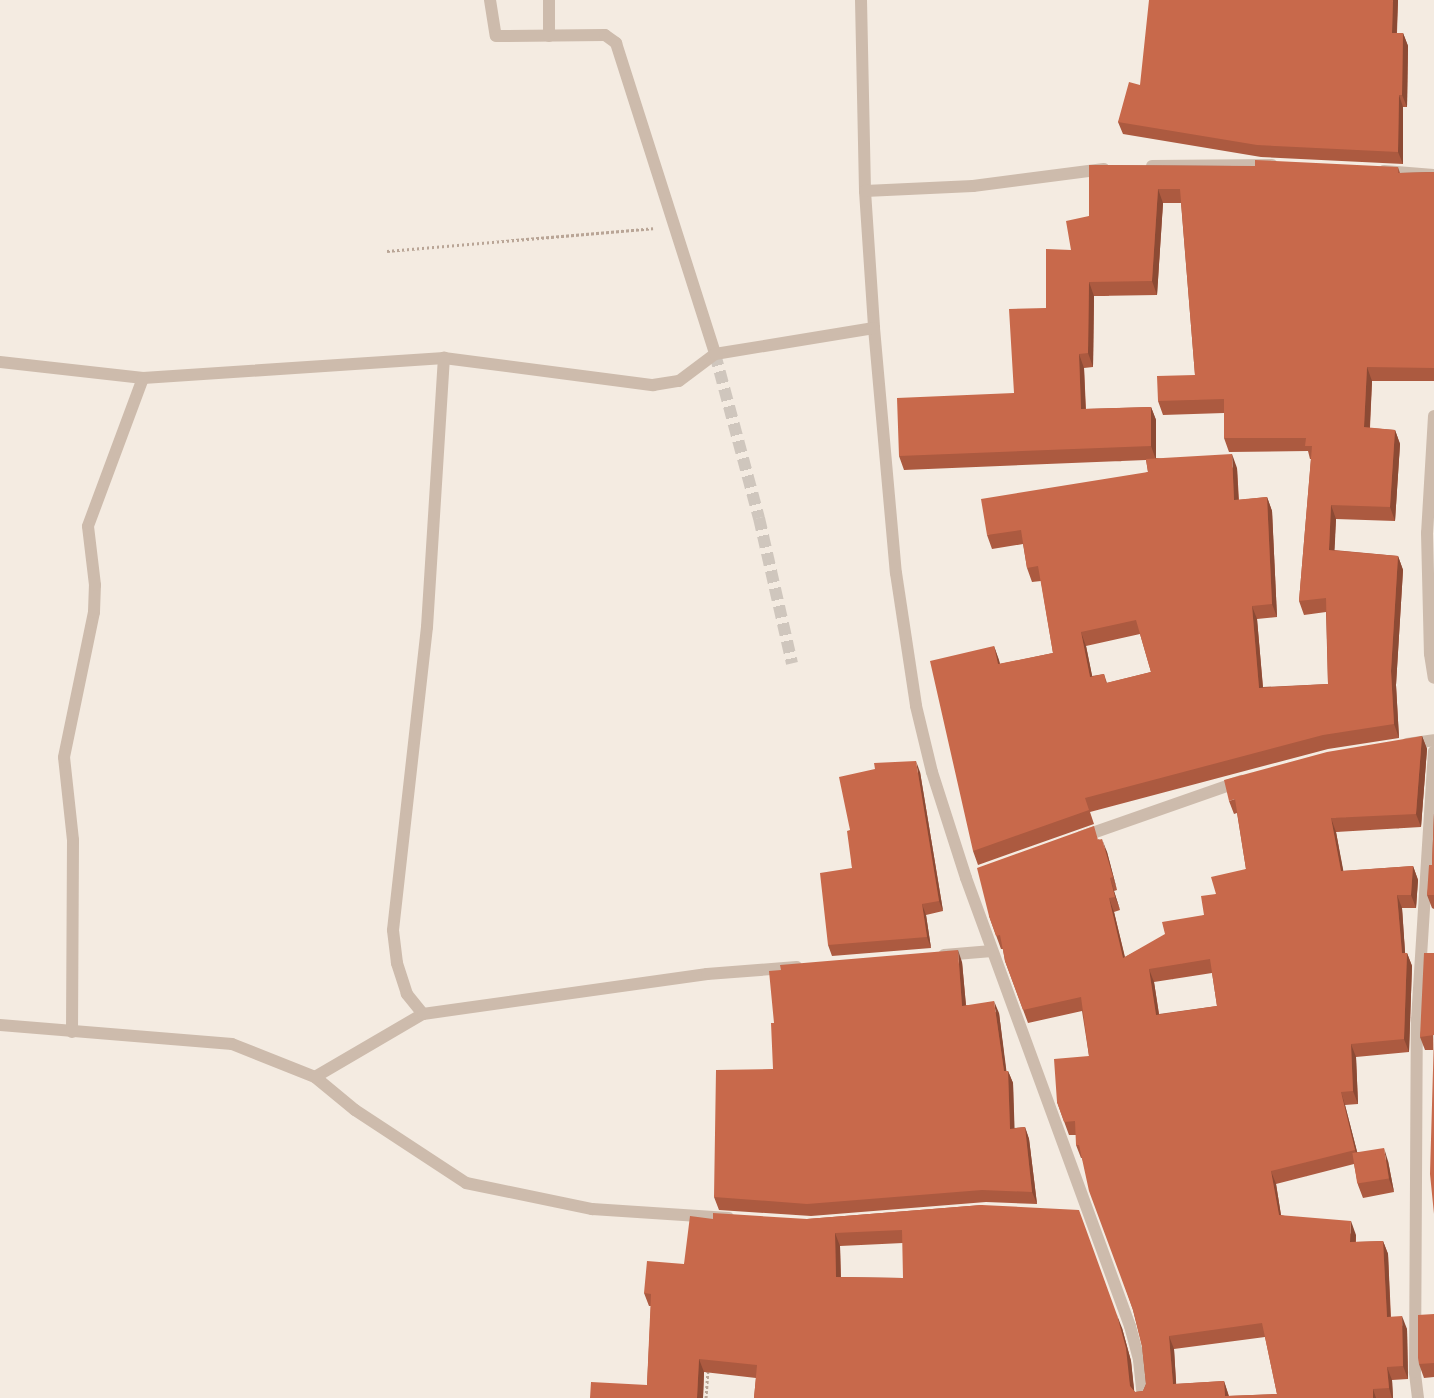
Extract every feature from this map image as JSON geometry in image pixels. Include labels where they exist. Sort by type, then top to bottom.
[{"type":"street","points":[[490,0],[496,36],[605,35],[616,43],[715,354]]},
{"type":"street","points":[[549,0],[549,36]]},
{"type":"street","points":[[861,0],[865,191],[874,328],[907,651],[927,754],[971,876],[992,951],[1130,1326],[1139,1360],[1144,1398]]},
{"type":"street","points":[[1141,166],[1284,165]]},
{"type":"street","points":[[865,191],[974,186],[1122,167]]},
{"type":"street","points":[[1367,170],[1434,175]]},
{"type":"street","points":[[0,362],[143,378],[444,358],[653,385],[679,381],[715,354],[874,328]]},
{"type":"street","points":[[422,1014],[407,994],[397,963],[393,930],[428,627],[444,358]]},
{"type":"street","points":[[72,1032],[73,840],[64,757],[94,612],[95,585],[88,526],[143,378]]},
{"type":"street","points":[[1434,416],[1427,533],[1430,654],[1434,678]]},
{"type":"street","points":[[1396,746],[1434,740]]},
{"type":"street","points":[[1418,1398],[1415,1372],[1417,1020],[1434,752]]},
{"type":"street","points":[[1067,842],[1251,778]]},
{"type":"street","points":[[933,956],[992,951]]},
{"type":"street","points":[[315,1077],[422,1014],[707,974],[815,965]]},
{"type":"street","points":[[0,1025],[232,1044],[315,1077],[355,1110],[466,1183],[592,1209],[746,1220]]},
{"type":"street","points":[[1072,1214],[1090,1215]]},
{"type":"path","points":[[387,251],[592,236],[673,226]]},
{"type":"path","points":[[706,1398],[708,1359]]},
{"type":"building","points":[[1149,0],[1393,0],[1392,33],[1403,33],[1402,95],[1399,95],[1398,152],[1257,145],[1118,122],[1129,82],[1140,85]]},
{"type":"building","points":[[1255,160],[1398,167],[1398,173],[1434,172],[1434,368],[1367,367],[1364,427],[1395,430],[1390,507],[1331,505],[1329,550],[1398,556],[1391,671],[1394,724],[1323,735],[1085,798],[1089,810],[973,851],[930,661],[994,646],[998,664],[1053,653],[1038,566],[1027,568],[1021,530],[987,535],[981,499],[1148,472],[1146,459],[1232,454],[1234,500],[1267,497],[1272,604],[1252,606],[1259,688],[1328,684],[1326,598],[1299,601],[1312,446],[1305,446],[1306,438],[1224,438],[1224,399],[1158,401],[1157,376],[1195,375],[1180,189],[1158,189],[1152,281],[1089,282],[1088,353],[1079,354],[1081,409],[1151,407],[1151,446],[899,456],[897,398],[1014,393],[1009,309],[1046,308],[1046,249],[1071,250],[1066,221],[1089,216],[1089,165],[1255,166]],"holes":[[[1136,620],[1151,672],[1106,683],[1104,674],[1090,677],[1081,632]]]},
{"type":"building","points":[[1422,736],[1416,814],[1331,818],[1341,871],[1413,866],[1411,895],[1397,895],[1402,953],[1407,953],[1404,1039],[1351,1044],[1353,1091],[1341,1092],[1355,1150],[1271,1171],[1279,1215],[1351,1221],[1350,1242],[1383,1241],[1387,1317],[1402,1316],[1403,1366],[1387,1367],[1389,1388],[1373,1389],[1373,1398],[754,1398],[757,1365],[699,1359],[697,1398],[590,1398],[591,1382],[647,1385],[651,1294],[644,1293],[647,1261],[684,1264],[690,1216],[713,1219],[713,1213],[807,1219],[982,1205],[1079,1210],[1117,1315],[1126,1348],[1130,1386],[1135,1392],[1143,1391],[1146,1384],[1142,1346],[1133,1310],[1089,1191],[1079,1145],[1076,1145],[1075,1121],[1064,1122],[1057,1102],[1054,1059],[1089,1056],[1081,997],[1023,1010],[1005,961],[1000,935],[996,936],[989,916],[977,868],[1094,826],[1098,840],[1102,839],[1113,877],[1110,878],[1115,897],[1109,898],[1123,958],[1165,934],[1162,922],[1204,915],[1201,896],[1216,894],[1211,877],[1246,869],[1235,799],[1229,801],[1224,780],[1327,752]],"holes":[[[1210,959],[1217,1006],[1156,1015],[1149,969]],[[902,1230],[903,1278],[836,1277],[835,1233]],[[1262,1323],[1277,1394],[1225,1396],[1224,1381],[1173,1384],[1169,1336]]]},
{"type":"building","points":[[916,761],[939,901],[922,904],[927,937],[828,945],[820,873],[852,868],[847,831],[850,830],[839,777],[875,769],[874,763]]},
{"type":"building","points":[[1434,813],[1434,895],[1427,895],[1429,865],[1432,865]]},
{"type":"building","points":[[958,950],[962,1006],[994,1001],[1004,1071],[1008,1071],[1010,1129],[1025,1127],[1032,1192],[982,1190],[807,1204],[714,1197],[716,1070],[773,1069],[771,1023],[774,1023],[769,971],[781,970],[780,965]]},
{"type":"building","points":[[1424,953],[1434,953],[1434,1035],[1420,1037]]},
{"type":"building","points":[[1434,1035],[1434,1214],[1430,1174]]},
{"type":"building","points":[[1384,1148],[1389,1179],[1357,1184],[1352,1153]]},
{"type":"building","points":[[1434,1314],[1434,1363],[1419,1364],[1418,1315]]},
{"type":"tunnel","points":[[715,354],[759,518],[792,663]]}]
